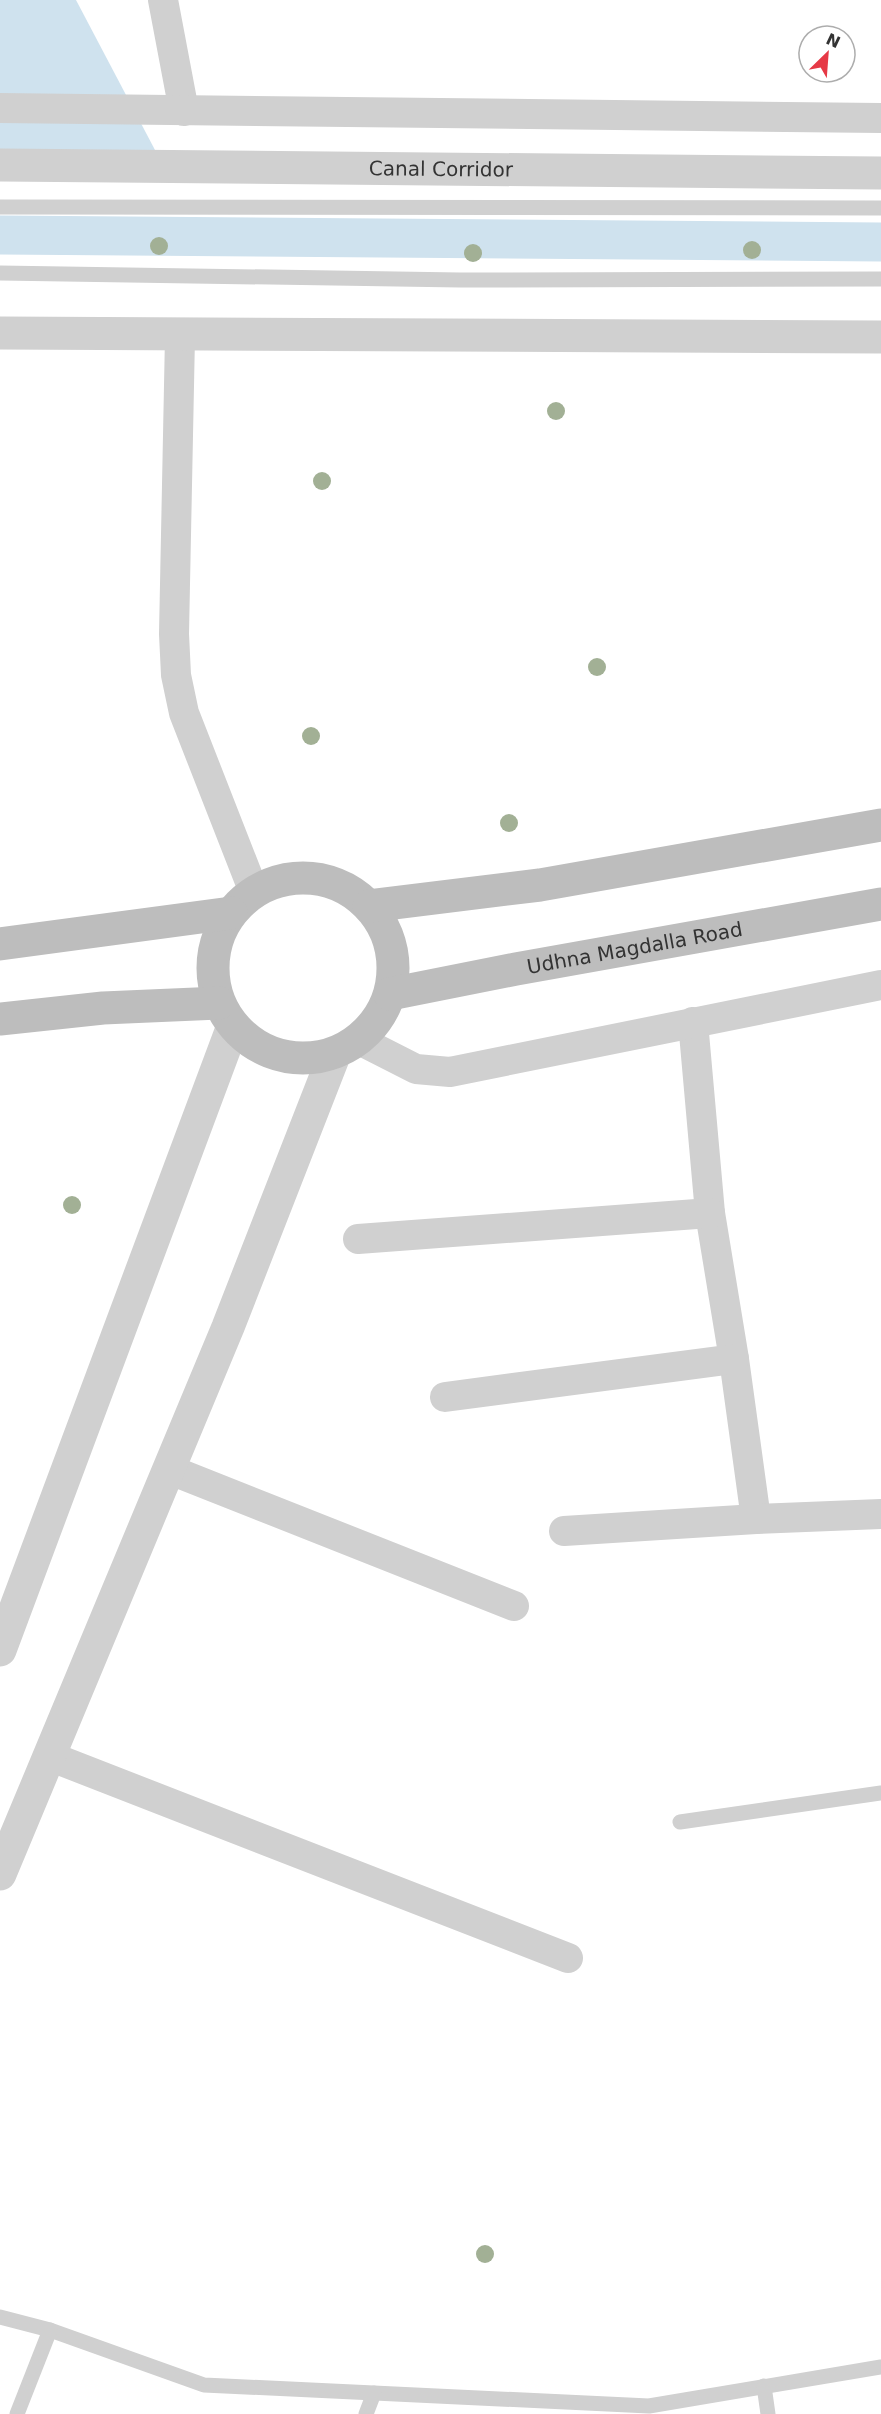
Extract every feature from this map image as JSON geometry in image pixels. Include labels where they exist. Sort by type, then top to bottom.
[{"type":"main road","points":[[369,906],[540,885],[881,825]]},
{"type":"main road","points":[[0,944],[242,902],[283,880],[314,878],[345,888],[369,906],[387,933],[394,963],[390,994],[378,1020],[347,1046],[308,1059],[280,1056],[255,1044],[226,1014],[212,972],[216,941],[242,902]]},
{"type":"main road","name":"Udhna Magdalla Road","points":[[390,994],[516,969],[881,904]]},
{"type":"main road","points":[[0,1019],[103,1008],[226,1014]]},
{"type":"street","points":[[163,0],[184,111]]},
{"type":"street","points":[[0,108],[881,118]]},
{"type":"street","name":"Canal Corridor","points":[[0,165],[881,173]]},
{"type":"street","points":[[0,333],[180,336],[881,338]]},
{"type":"street","points":[[180,336],[174,622],[176,675],[184,713],[242,902]]},
{"type":"street","points":[[0,1874],[347,1046],[416,1070],[450,1072],[881,985]]},
{"type":"street","points":[[0,1650],[226,1014]]},
{"type":"street","points":[[693,1022],[710,1213],[734,1359],[756,1519]]},
{"type":"street","points":[[358,1239],[710,1213]]},
{"type":"street","points":[[445,1397],[734,1359]]},
{"type":"street","points":[[168,1469],[514,1606]]},
{"type":"street","points":[[564,1531],[881,1514]]},
{"type":"street","points":[[49,1756],[568,1958]]},
{"type":"lane","points":[[0,207],[881,208]]},
{"type":"lane","points":[[0,273],[460,280],[881,279]]},
{"type":"lane","points":[[680,1822],[881,1793]]},
{"type":"lane","points":[[0,2317],[50,2330],[204,2385],[632,2409],[881,2367]]},
{"type":"lane","points":[[17,2414],[50,2330]]},
{"type":"lane","points":[[764,2386],[768,2414]]},
{"type":"lane","points":[[366,2414],[374,2393]]},
{"type":"water","points":[[0,0],[76,0],[165,169],[0,163]]},
{"type":"waterway","points":[[0,235],[881,242]]}]
